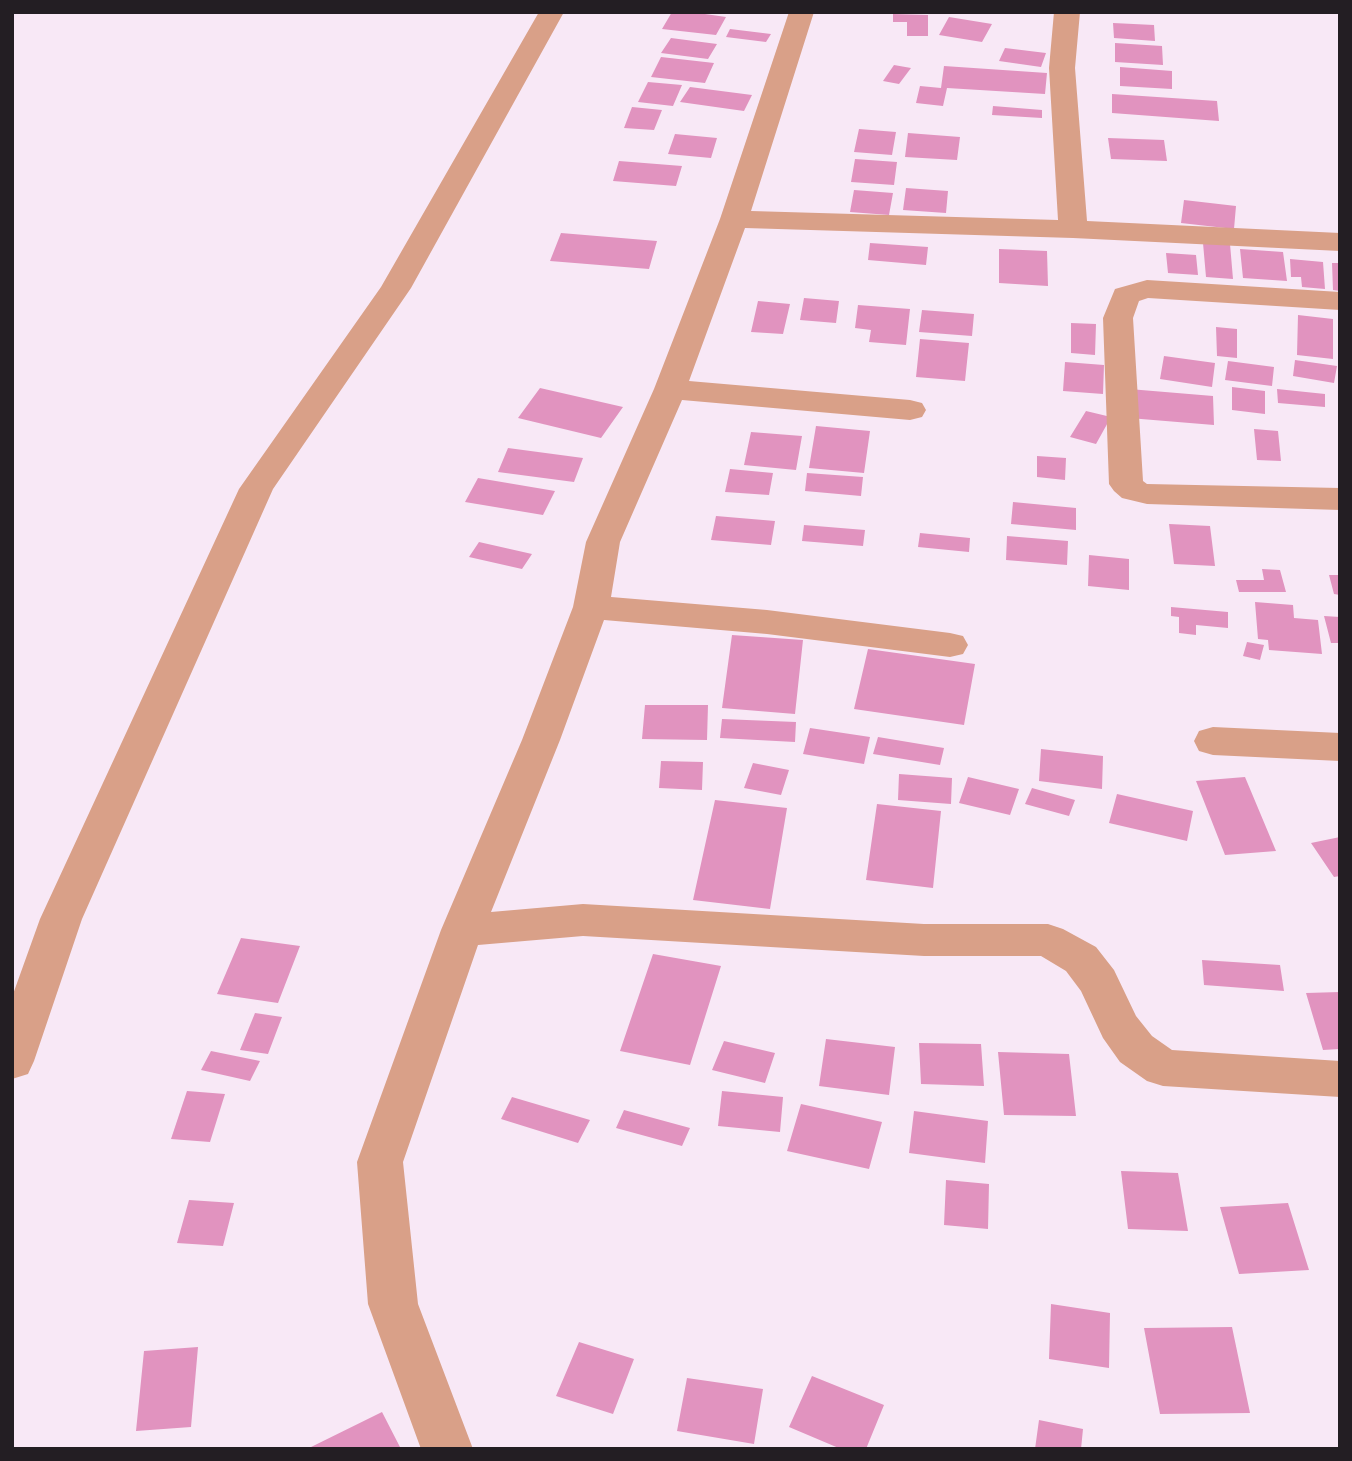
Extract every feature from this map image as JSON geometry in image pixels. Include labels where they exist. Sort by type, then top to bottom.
[{"type":"street","points":[[12,1062],[61,919],[256,489],[396,288],[552,12]]},
{"type":"street","points":[[447,1449],[393,1304],[380,1162],[462,930],[541,740],[591,607],[603,542],[670,388],[734,219],[802,12]]},
{"type":"street","points":[[1067,12],[1062,68],[1073,229]]},
{"type":"street","points":[[734,219],[1073,229],[1340,242]]},
{"type":"street","points":[[1340,301],[1147,289],[1126,295],[1118,318],[1126,484],[1134,491],[1147,494],[1340,499]]},
{"type":"street","points":[[670,388],[910,410]]},
{"type":"street","points":[[591,607],[767,622],[950,645]]},
{"type":"street","points":[[1213,741],[1340,747]]},
{"type":"street","points":[[462,930],[583,920],[923,940],[1048,940],[1081,959],[1099,982],[1119,1026],[1136,1049],[1163,1068],[1340,1079]]},
{"type":"building","points":[[672,12],[726,17],[716,35],[662,29]]},
{"type":"building","points":[[893,14],[928,15],[928,36],[907,36],[907,22],[893,22]]},
{"type":"building","points":[[949,17],[992,24],[982,42],[939,35]]},
{"type":"building","points":[[1113,23],[1154,25],[1155,41],[1114,38]]},
{"type":"building","points":[[730,29],[771,34],[766,42],[726,37]]},
{"type":"building","points":[[671,38],[717,44],[708,59],[661,53]]},
{"type":"building","points":[[1115,43],[1162,46],[1163,65],[1115,62]]},
{"type":"building","points":[[1005,48],[1046,53],[1041,67],[999,61]]},
{"type":"building","points":[[661,57],[714,63],[705,83],[651,77]]},
{"type":"building","points":[[894,65],[911,68],[899,84],[883,81]]},
{"type":"building","points":[[944,66],[1047,73],[1045,94],[947,88],[943,106],[916,103],[920,86],[941,88]]},
{"type":"building","points":[[1120,67],[1172,71],[1172,89],[1120,86]]},
{"type":"building","points":[[648,82],[682,85],[673,106],[638,102]]},
{"type":"building","points":[[690,87],[752,95],[744,111],[680,102]]},
{"type":"building","points":[[1112,94],[1217,101],[1219,121],[1112,113]]},
{"type":"building","points":[[993,106],[1042,110],[1042,118],[992,115]]},
{"type":"building","points":[[632,107],[662,110],[654,130],[624,128]]},
{"type":"building","points":[[859,129],[896,132],[892,155],[854,152]]},
{"type":"building","points":[[908,133],[960,137],[957,160],[905,157]]},
{"type":"building","points":[[675,134],[717,138],[711,158],[668,154]]},
{"type":"building","points":[[1108,138],[1164,140],[1167,161],[1111,159]]},
{"type":"building","points":[[855,159],[897,162],[894,185],[851,182]]},
{"type":"building","points":[[619,161],[682,166],[676,186],[613,181]]},
{"type":"building","points":[[906,188],[948,191],[946,213],[903,210]]},
{"type":"building","points":[[854,190],[893,193],[889,215],[850,212]]},
{"type":"building","points":[[1184,200],[1236,206],[1234,229],[1181,223]]},
{"type":"building","points":[[561,233],[657,241],[649,269],[550,261]]},
{"type":"building","points":[[870,243],[928,247],[926,265],[868,260]]},
{"type":"building","points":[[1203,243],[1230,244],[1233,279],[1206,277]]},
{"type":"building","points":[[999,249],[1047,251],[1048,286],[999,283]]},
{"type":"building","points":[[1240,249],[1283,252],[1287,281],[1243,278]]},
{"type":"building","points":[[1166,253],[1196,255],[1198,275],[1168,273]]},
{"type":"building","points":[[1290,259],[1323,262],[1325,289],[1302,287],[1301,277],[1291,277]]},
{"type":"building","points":[[1332,263],[1340,263],[1340,291],[1333,290]]},
{"type":"building","points":[[804,298],[839,301],[836,323],[800,320]]},
{"type":"building","points":[[758,301],[790,304],[783,334],[751,332]]},
{"type":"building","points":[[858,305],[910,309],[906,345],[869,342],[871,330],[855,328]]},
{"type":"building","points":[[922,310],[974,314],[972,336],[919,332]]},
{"type":"building","points":[[1298,315],[1333,319],[1333,359],[1297,355]]},
{"type":"building","points":[[1071,323],[1096,324],[1095,355],[1071,353]]},
{"type":"building","points":[[1216,327],[1237,329],[1237,358],[1217,356]]},
{"type":"building","points":[[920,339],[969,343],[965,381],[916,377]]},
{"type":"building","points":[[1164,356],[1215,363],[1212,387],[1160,379]]},
{"type":"building","points":[[1295,360],[1337,366],[1334,383],[1293,376]]},
{"type":"building","points":[[1228,361],[1274,367],[1272,386],[1225,380]]},
{"type":"building","points":[[1065,362],[1104,365],[1103,394],[1063,391]]},
{"type":"building","points":[[1232,387],[1265,391],[1265,414],[1232,410]]},
{"type":"building","points":[[540,388],[623,407],[601,438],[518,418]]},
{"type":"building","points":[[1129,389],[1213,396],[1214,425],[1129,418]]},
{"type":"building","points":[[1277,389],[1325,394],[1325,407],[1278,403]]},
{"type":"building","points":[[1086,411],[1111,417],[1096,444],[1070,437]]},
{"type":"building","points":[[816,426],[870,431],[864,473],[809,468]]},
{"type":"building","points":[[1254,429],[1278,431],[1281,461],[1257,460]]},
{"type":"building","points":[[751,432],[802,436],[796,470],[744,465]]},
{"type":"building","points":[[508,448],[583,458],[574,482],[498,472]]},
{"type":"building","points":[[1037,456],[1066,458],[1065,480],[1037,477]]},
{"type":"building","points":[[730,469],[773,473],[769,495],[725,492]]},
{"type":"building","points":[[807,473],[863,477],[861,496],[805,491]]},
{"type":"building","points":[[478,478],[555,491],[543,515],[465,502]]},
{"type":"building","points":[[1013,502],[1076,508],[1076,530],[1011,524]]},
{"type":"building","points":[[716,516],[775,521],[771,545],[711,540]]},
{"type":"building","points":[[1169,524],[1210,526],[1215,566],[1174,564]]},
{"type":"building","points":[[804,525],[865,530],[863,546],[802,541]]},
{"type":"building","points":[[920,533],[970,538],[969,552],[918,547]]},
{"type":"building","points":[[1007,536],[1068,541],[1067,565],[1006,560]]},
{"type":"building","points":[[479,542],[532,554],[522,569],[469,557]]},
{"type":"building","points":[[1089,555],[1129,559],[1129,590],[1088,586]]},
{"type":"building","points":[[1262,569],[1280,570],[1286,592],[1239,592],[1236,580],[1264,580]]},
{"type":"building","points":[[1329,575],[1340,575],[1340,595],[1334,594]]},
{"type":"building","points":[[1255,602],[1293,605],[1294,618],[1318,620],[1322,654],[1269,650],[1268,640],[1258,639]]},
{"type":"building","points":[[1171,607],[1228,612],[1228,628],[1196,625],[1196,635],[1179,633],[1179,617],[1171,616]]},
{"type":"building","points":[[1324,616],[1340,617],[1340,643],[1331,643]]},
{"type":"building","points":[[732,635],[803,640],[795,714],[722,708]]},
{"type":"building","points":[[1247,642],[1264,645],[1260,660],[1243,656]]},
{"type":"building","points":[[868,649],[975,664],[964,725],[854,709]]},
{"type":"building","points":[[645,705],[708,705],[707,740],[642,739]]},
{"type":"building","points":[[722,719],[796,722],[795,742],[720,738]]},
{"type":"building","points":[[810,728],[870,737],[864,764],[803,754]]},
{"type":"building","points":[[878,737],[944,748],[940,765],[873,754]]},
{"type":"building","points":[[1041,749],[1103,756],[1102,789],[1039,781]]},
{"type":"building","points":[[661,761],[703,762],[702,790],[659,788]]},
{"type":"building","points":[[753,763],[789,770],[781,795],[744,788]]},
{"type":"building","points":[[899,774],[952,778],[951,804],[898,800]]},
{"type":"building","points":[[968,777],[1019,789],[1010,815],[959,803]]},
{"type":"building","points":[[1245,777],[1276,851],[1225,855],[1196,781]]},
{"type":"building","points":[[1032,788],[1075,800],[1069,816],[1025,804]]},
{"type":"building","points":[[1117,794],[1193,811],[1187,841],[1109,823]]},
{"type":"building","points":[[715,800],[787,808],[770,909],[693,900]]},
{"type":"building","points":[[877,804],[941,811],[933,888],[866,880]]},
{"type":"building","points":[[1340,837],[1340,876],[1334,877],[1311,843]]},
{"type":"building","points":[[241,938],[300,946],[278,1003],[217,994]]},
{"type":"building","points":[[653,954],[721,966],[690,1065],[620,1051]]},
{"type":"building","points":[[1202,960],[1280,965],[1284,991],[1204,985]]},
{"type":"building","points":[[1340,992],[1340,1049],[1323,1050],[1306,993]]},
{"type":"building","points":[[255,1013],[282,1017],[268,1054],[240,1050]]},
{"type":"building","points":[[826,1039],[895,1047],[889,1095],[819,1086]]},
{"type":"building","points":[[724,1041],[775,1053],[765,1083],[712,1070]]},
{"type":"building","points":[[919,1043],[981,1044],[984,1086],[921,1084]]},
{"type":"building","points":[[211,1051],[260,1061],[250,1081],[201,1070]]},
{"type":"building","points":[[998,1052],[1069,1054],[1076,1116],[1004,1115]]},
{"type":"building","points":[[187,1091],[225,1094],[210,1142],[171,1139]]},
{"type":"building","points":[[722,1091],[783,1097],[780,1132],[718,1126]]},
{"type":"building","points":[[512,1097],[590,1120],[578,1143],[501,1119]]},
{"type":"building","points":[[801,1104],[882,1122],[869,1169],[787,1151]]},
{"type":"building","points":[[624,1110],[690,1128],[682,1146],[616,1128]]},
{"type":"building","points":[[914,1111],[988,1121],[985,1163],[909,1153]]},
{"type":"building","points":[[1121,1171],[1178,1173],[1188,1231],[1128,1229]]},
{"type":"building","points":[[946,1180],[989,1184],[988,1229],[944,1225]]},
{"type":"building","points":[[189,1200],[234,1203],[223,1246],[177,1243]]},
{"type":"building","points":[[1288,1203],[1309,1270],[1239,1274],[1220,1207]]},
{"type":"building","points":[[1051,1304],[1110,1313],[1109,1368],[1049,1359]]},
{"type":"building","points":[[1232,1327],[1250,1413],[1160,1414],[1144,1328]]},
{"type":"building","points":[[579,1342],[634,1359],[613,1414],[556,1396]]},
{"type":"building","points":[[198,1347],[191,1427],[136,1431],[144,1351]]},
{"type":"building","points":[[812,1376],[884,1405],[866,1449],[841,1449],[789,1427]]},
{"type":"building","points":[[687,1378],[763,1389],[754,1444],[677,1431]]},
{"type":"building","points":[[382,1412],[401,1449],[307,1449]]},
{"type":"building","points":[[1039,1420],[1083,1429],[1081,1449],[1035,1449]]}]
